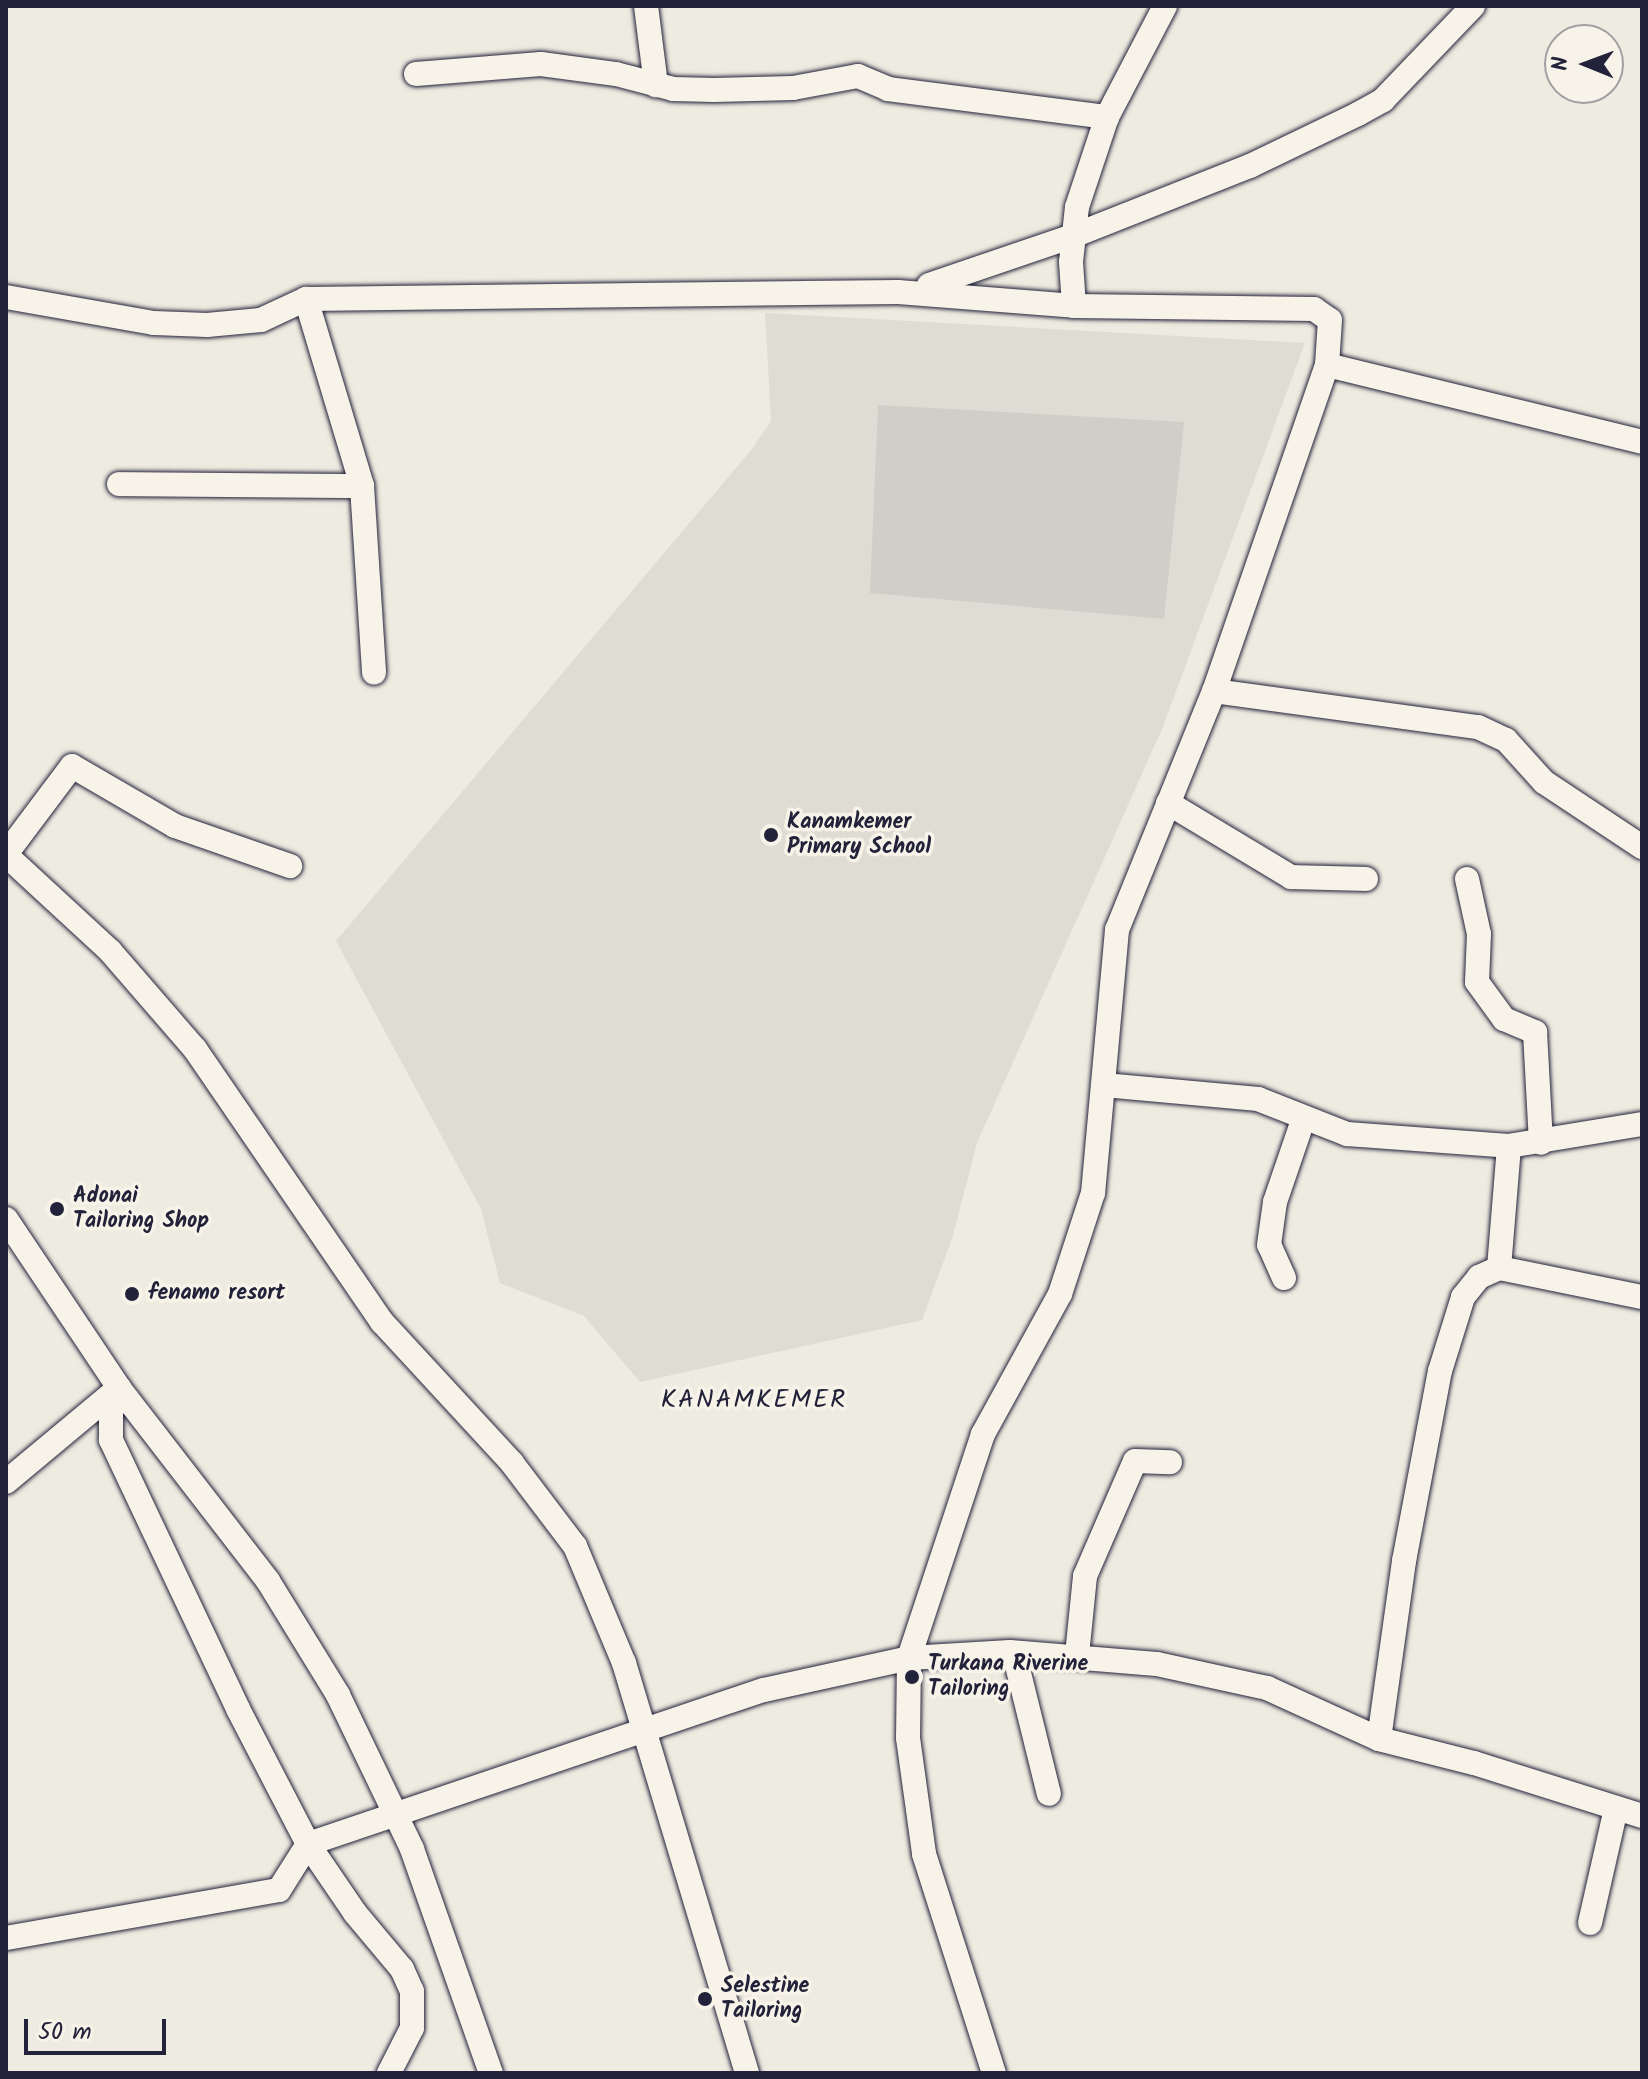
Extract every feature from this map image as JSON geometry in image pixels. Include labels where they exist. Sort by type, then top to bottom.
[{"type":"street","points":[[646,6],[656,85]]},
{"type":"street","points":[[1074,306],[1073,236],[1107,117],[1165,6]]},
{"type":"street","points":[[898,292],[962,278],[1073,236],[1250,166],[1358,114],[1383,100],[1473,6]]},
{"type":"street","points":[[416,74],[541,64],[656,85],[793,88],[858,76],[888,89],[1107,117]]},
{"type":"street","points":[[6,297],[154,323],[207,325],[261,320],[306,299],[898,292],[1074,306],[1314,309],[1327,315],[1333,330],[1327,365],[1214,691],[1117,930],[1093,1193],[1060,1294],[983,1434],[909,1658],[908,1738],[924,1854],[994,2073]]},
{"type":"street","points":[[306,299],[362,486],[374,673]]},
{"type":"street","points":[[1327,365],[1642,442]]},
{"type":"street","points":[[119,484],[362,486]]},
{"type":"street","points":[[1214,691],[1478,727],[1506,740],[1544,782],[1642,847]]},
{"type":"street","points":[[290,866],[175,826],[72,766],[6,855],[110,951],[164,1012],[382,1322],[556,1517],[608,1617],[645,1729],[747,2073]]},
{"type":"street","points":[[1168,803],[1291,877],[1366,879]]},
{"type":"street","points":[[1467,879],[1479,934],[1477,982],[1504,1019],[1535,1032],[1541,1143]]},
{"type":"street","points":[[1104,1085],[1186,1089],[1258,1099],[1303,1120],[1347,1134],[1509,1146],[1642,1124]]},
{"type":"street","points":[[1284,1278],[1269,1245],[1275,1202],[1303,1120]]},
{"type":"street","points":[[1499,1268],[1509,1146]]},
{"type":"street","points":[[6,1219],[13,1248],[285,1607],[338,1695],[397,1815],[491,2073]]},
{"type":"street","points":[[1379,1739],[1404,1561],[1440,1371],[1463,1297],[1479,1277],[1499,1268],[1642,1297]]},
{"type":"street","points":[[6,1482],[119,1388]]},
{"type":"street","points":[[119,1388],[111,1412],[111,1440],[238,1709],[308,1844],[355,1913],[402,1969],[412,1991],[412,2028],[389,2073]]},
{"type":"street","points":[[1077,1655],[1085,1576],[1135,1461],[1170,1462]]},
{"type":"street","points":[[1014,1653],[1049,1794]]},
{"type":"street","points":[[6,1938],[279,1890],[308,1844],[645,1729],[826,1673],[909,1658],[1014,1653],[1077,1655],[1157,1664],[1267,1688],[1379,1739],[1474,1763],[1642,1816]]},
{"type":"street","points":[[1590,1923],[1616,1809]]},
{"type":"shaded area","name":"Kanamkemer Primary School","points":[[765,313],[1305,343],[1162,729],[977,1143],[952,1239],[922,1320],[640,1382],[584,1316],[500,1283],[481,1209],[336,941],[752,449],[771,421]]},
{"type":"shaded area","points":[[878,405],[1184,422],[1164,619],[870,593]]},
{"type":"place","name":"Kanamkemer Primary School","points":[[771,835]]},
{"type":"place","name":"Adonai Tailoring Shop","points":[[57,1209]]},
{"type":"place","name":"fenamo resort","points":[[132,1294]]},
{"type":"place","name":"Turkana Riverine Tailoring","points":[[912,1677]]},
{"type":"place","name":"Selestine Tailoring","points":[[705,1999]]},
{"type":"district","name":"KANAMKEMER","points":[[754,1401]]}]
